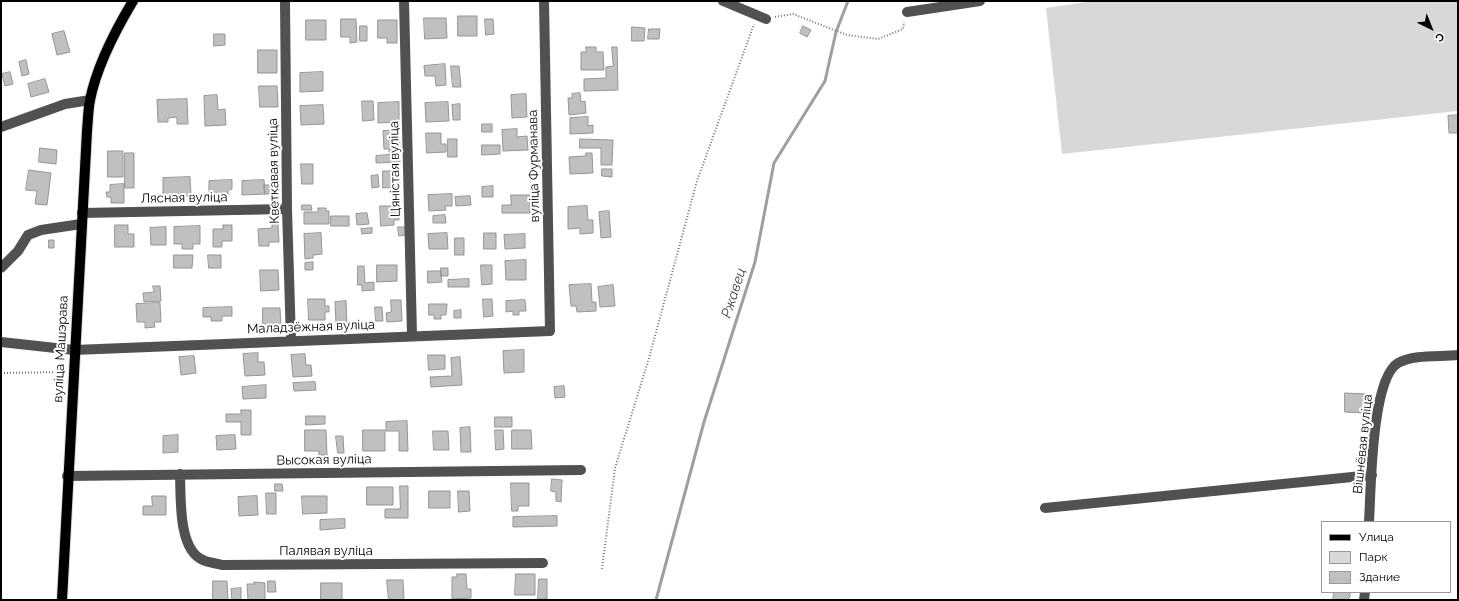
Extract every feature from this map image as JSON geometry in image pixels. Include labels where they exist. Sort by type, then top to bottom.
[{"type":"main road","points":[[90,100],[102,62],[118,27],[133,1]]},
{"type":"main road","name":"вуліца Машэрава","points":[[62,600],[72,372],[90,100]]},
{"type":"street","name":"Кветкавая вуліца","points":[[285,1],[287,209],[292,341]]},
{"type":"street","name":"Цяністая вуліца","points":[[404,1],[412,336]]},
{"type":"street","name":"вуліца Фурманава","points":[[544,1],[550,331]]},
{"type":"street","points":[[723,1],[761,17]]},
{"type":"street","points":[[907,12],[980,1]]},
{"type":"street","points":[[1,127],[65,104],[90,100]]},
{"type":"street","name":"Лясная вуліца","points":[[82,213],[287,209]]},
{"type":"street","points":[[1,268],[18,251],[28,235],[41,230],[81,224]]},
{"type":"street","name":"Маладзёжная вуліца","points":[[1,342],[74,350],[550,331]]},
{"type":"street","name":"Вішнёвая вуліца","points":[[1369,521],[1375,427],[1379,400],[1385,380],[1390,370],[1397,364],[1410,359],[1458,355]]},
{"type":"street","name":"Высокая вуліца","points":[[67,476],[581,470]]},
{"type":"street","name":"Палявая вуліца","points":[[180,474],[183,528],[190,550],[203,560],[222,565],[543,564]]},
{"type":"street","points":[[1045,508],[1372,475]]},
{"type":"path","points":[[602,570],[615,468],[649,358],[696,181],[761,17],[793,14],[843,34],[878,39],[903,29],[907,12]]},
{"type":"path","points":[[1,373],[72,372]]},
{"type":"green space","points":[[1093,1],[1458,1],[1458,111],[1062,154],[1046,8]]},
{"type":"building","points":[[458,16],[477,16],[477,36],[458,36]]},
{"type":"building","points":[[424,18],[446,18],[447,38],[425,39]]},
{"type":"building","points":[[341,19],[356,19],[357,42],[350,43],[350,37],[341,37]]},
{"type":"building","points":[[485,19],[493,19],[494,34],[486,35]]},
{"type":"building","points":[[306,20],[326,20],[326,40],[306,40]]},
{"type":"building","points":[[378,20],[397,20],[397,43],[387,43],[387,38],[378,38]]},
{"type":"building","points":[[360,26],[367,26],[367,41],[360,41]]},
{"type":"building","points":[[803,26],[811,30],[807,37],[800,33]]},
{"type":"building","points":[[632,27],[645,28],[644,41],[632,41]]},
{"type":"building","points":[[649,29],[660,29],[659,39],[648,39]]},
{"type":"building","points":[[64,31],[70,52],[57,55],[52,34]]},
{"type":"building","points":[[214,34],[225,34],[225,45],[214,46]]},
{"type":"building","points":[[586,47],[596,47],[596,52],[603,52],[604,70],[581,70],[581,52],[586,52]]},
{"type":"building","points":[[612,47],[617,47],[618,90],[584,91],[584,79],[606,78],[606,67],[613,66]]},
{"type":"building","points":[[258,50],[277,50],[277,73],[258,73]]},
{"type":"building","points":[[26,60],[29,74],[22,76],[19,62]]},
{"type":"building","points":[[445,64],[446,85],[436,86],[435,76],[425,76],[424,66]]},
{"type":"building","points":[[451,66],[459,66],[461,87],[453,87]]},
{"type":"building","points":[[10,72],[13,84],[5,86],[2,74]]},
{"type":"building","points":[[323,72],[323,91],[300,92],[300,73]]},
{"type":"building","points":[[45,79],[49,92],[31,97],[28,84]]},
{"type":"building","points":[[259,86],[277,86],[278,107],[260,107]]},
{"type":"building","points":[[580,93],[581,102],[585,101],[586,113],[569,115],[568,98],[572,98],[572,94]]},
{"type":"building","points":[[526,94],[527,117],[512,118],[511,95]]},
{"type":"building","points":[[217,95],[218,110],[225,109],[226,125],[205,126],[204,96]]},
{"type":"building","points":[[187,99],[188,124],[177,124],[177,117],[168,118],[168,122],[158,122],[157,100]]},
{"type":"building","points":[[362,101],[373,101],[374,120],[363,121]]},
{"type":"building","points":[[399,102],[399,122],[378,123],[378,103]]},
{"type":"building","points":[[448,102],[449,121],[426,122],[425,103]]},
{"type":"building","points":[[460,104],[460,120],[453,120],[452,105]]},
{"type":"building","points":[[323,105],[324,124],[301,125],[300,106]]},
{"type":"building","points":[[1458,115],[1458,133],[1449,133],[1448,116]]},
{"type":"building","points":[[588,117],[588,126],[593,125],[593,133],[570,134],[570,118]]},
{"type":"building","points":[[482,124],[492,124],[492,132],[482,132]]},
{"type":"building","points":[[517,129],[517,137],[527,136],[528,150],[503,151],[502,130]]},
{"type":"building","points":[[399,130],[400,148],[396,148],[396,152],[389,152],[389,149],[384,149],[383,131]]},
{"type":"building","points":[[426,133],[441,133],[441,144],[446,144],[446,152],[427,153]]},
{"type":"building","points":[[448,139],[457,139],[457,157],[448,157]]},
{"type":"building","points":[[580,139],[613,140],[612,165],[601,165],[601,148],[580,148]]},
{"type":"building","points":[[482,145],[500,145],[500,154],[482,155]]},
{"type":"building","points":[[40,148],[57,150],[56,164],[39,162]]},
{"type":"building","points":[[108,151],[123,151],[123,177],[108,177]]},
{"type":"building","points":[[125,153],[134,153],[134,188],[125,188]]},
{"type":"building","points":[[586,153],[592,153],[593,173],[570,174],[569,157],[586,156]]},
{"type":"building","points":[[399,154],[400,162],[376,163],[376,156]]},
{"type":"building","points":[[301,164],[313,164],[313,184],[302,184]]},
{"type":"building","points":[[602,169],[612,169],[612,177],[602,176]]},
{"type":"building","points":[[29,170],[51,173],[47,205],[35,204],[37,191],[26,190]]},
{"type":"building","points":[[383,171],[399,171],[400,187],[383,188]]},
{"type":"building","points":[[378,175],[379,187],[372,188],[371,176]]},
{"type":"building","points":[[190,177],[191,196],[163,197],[163,178]]},
{"type":"building","points":[[232,180],[232,189],[228,190],[228,195],[209,196],[209,181]]},
{"type":"building","points":[[264,180],[265,194],[242,195],[242,181]]},
{"type":"building","points":[[124,184],[124,203],[111,203],[111,197],[107,197],[106,192],[110,192],[110,185]]},
{"type":"building","points":[[264,185],[272,185],[272,190],[269,190],[269,194],[265,194]]},
{"type":"building","points":[[493,186],[493,197],[482,197],[482,187]]},
{"type":"building","points":[[452,194],[452,206],[445,206],[446,210],[429,211],[428,195]]},
{"type":"building","points":[[511,195],[530,195],[530,213],[502,213],[502,205],[511,205]]},
{"type":"building","points":[[470,196],[471,205],[456,206],[455,197]]},
{"type":"building","points":[[302,205],[311,205],[312,210],[302,210]]},
{"type":"building","points":[[380,206],[399,206],[399,220],[394,220],[394,225],[381,226]]},
{"type":"building","points":[[587,206],[588,220],[593,220],[593,233],[580,234],[580,228],[568,229],[568,207]]},
{"type":"building","points":[[318,208],[326,208],[326,211],[329,211],[329,224],[304,224],[304,212],[318,212]]},
{"type":"building","points":[[609,211],[611,237],[601,238],[599,212]]},
{"type":"building","points":[[367,213],[369,224],[357,225],[356,214]]},
{"type":"building","points":[[445,215],[446,223],[433,223],[433,216]]},
{"type":"building","points":[[331,216],[349,216],[349,226],[331,226]]},
{"type":"building","points":[[278,224],[279,242],[269,242],[269,246],[259,246],[258,229],[272,228],[272,225]]},
{"type":"building","points":[[115,225],[128,225],[128,234],[134,234],[134,247],[115,247]]},
{"type":"building","points":[[223,225],[232,225],[232,241],[222,241],[222,247],[213,247],[213,229],[223,229]]},
{"type":"building","points":[[200,226],[200,244],[193,244],[193,249],[182,249],[182,244],[174,244],[174,227]]},
{"type":"building","points":[[166,227],[166,245],[151,245],[150,228]]},
{"type":"building","points":[[398,227],[406,227],[406,235],[399,236]]},
{"type":"building","points":[[372,228],[372,233],[362,234],[361,229]]},
{"type":"building","points":[[321,233],[322,254],[313,255],[313,258],[305,259],[304,234]]},
{"type":"building","points":[[447,233],[448,249],[429,249],[428,234]]},
{"type":"building","points":[[484,233],[496,233],[496,249],[484,249]]},
{"type":"building","points":[[525,234],[525,248],[505,249],[504,235]]},
{"type":"building","points":[[455,238],[464,238],[464,255],[455,255]]},
{"type":"building","points":[[49,240],[54,240],[54,248],[49,248]]},
{"type":"building","points":[[174,255],[193,255],[192,268],[174,268]]},
{"type":"building","points":[[208,255],[221,255],[221,268],[209,268]]},
{"type":"building","points":[[526,260],[526,280],[506,280],[505,261]]},
{"type":"building","points":[[313,262],[313,270],[305,270],[305,263]]},
{"type":"building","points":[[377,265],[397,265],[397,281],[377,282]]},
{"type":"building","points":[[481,265],[492,265],[492,284],[482,285]]},
{"type":"building","points":[[358,266],[364,266],[365,283],[374,282],[374,290],[362,291],[362,285],[358,285]]},
{"type":"building","points":[[441,268],[448,268],[448,276],[441,276]]},
{"type":"building","points":[[260,270],[278,270],[279,290],[261,291]]},
{"type":"building","points":[[428,271],[441,271],[442,282],[428,283]]},
{"type":"building","points":[[469,279],[469,287],[448,287],[448,280]]},
{"type":"building","points":[[591,284],[592,302],[596,302],[596,311],[577,312],[576,306],[571,306],[569,285]]},
{"type":"building","points":[[613,285],[615,306],[600,307],[598,287]]},
{"type":"building","points":[[153,286],[160,286],[161,301],[144,302],[143,293],[154,292]]},
{"type":"building","points":[[308,299],[325,299],[325,306],[329,306],[329,312],[325,312],[325,320],[309,320]]},
{"type":"building","points":[[483,299],[492,299],[493,316],[484,317]]},
{"type":"building","points":[[391,300],[401,300],[402,321],[387,322],[386,313],[391,312]]},
{"type":"building","points":[[525,300],[526,311],[519,311],[519,315],[513,315],[513,311],[506,312],[506,301]]},
{"type":"building","points":[[346,301],[347,324],[336,324],[335,302]]},
{"type":"building","points":[[160,303],[161,322],[154,322],[155,327],[145,328],[145,322],[137,322],[136,304]]},
{"type":"building","points":[[429,304],[447,304],[446,315],[441,315],[441,319],[434,319],[434,315],[429,315]]},
{"type":"building","points":[[232,307],[232,316],[222,316],[222,321],[211,321],[211,317],[203,317],[203,308]]},
{"type":"building","points":[[375,307],[382,307],[383,321],[376,321]]},
{"type":"building","points":[[263,308],[280,308],[281,326],[263,327]]},
{"type":"building","points":[[461,310],[461,318],[454,318],[454,311]]},
{"type":"building","points":[[524,350],[524,372],[504,373],[503,351]]},
{"type":"building","points":[[258,353],[258,362],[264,362],[265,375],[245,376],[243,354]]},
{"type":"building","points":[[305,354],[306,365],[311,365],[312,376],[293,377],[291,355]]},
{"type":"building","points":[[428,355],[445,355],[445,369],[429,370]]},
{"type":"building","points":[[194,356],[196,373],[181,375],[179,357]]},
{"type":"building","points":[[460,357],[462,385],[431,387],[430,377],[452,376],[451,358]]},
{"type":"building","points":[[315,382],[316,390],[294,391],[293,383]]},
{"type":"building","points":[[266,385],[266,398],[243,399],[242,387]]},
{"type":"building","points":[[564,386],[565,397],[555,398],[554,387]]},
{"type":"building","points":[[1345,393],[1365,394],[1365,413],[1345,412]]},
{"type":"building","points":[[241,410],[251,410],[251,435],[241,435],[241,422],[226,422],[226,414],[241,414]]},
{"type":"building","points":[[306,416],[325,416],[325,424],[306,425]]},
{"type":"building","points":[[495,417],[512,417],[512,427],[495,427]]},
{"type":"building","points":[[407,421],[408,451],[399,451],[399,431],[386,431],[386,422]]},
{"type":"building","points":[[470,427],[471,452],[461,452],[460,428]]},
{"type":"building","points":[[305,430],[326,430],[327,455],[319,455],[319,451],[305,451]]},
{"type":"building","points":[[363,430],[385,430],[385,451],[363,451]]},
{"type":"building","points":[[495,430],[503,430],[504,449],[496,450]]},
{"type":"building","points":[[512,430],[531,430],[532,449],[512,449]]},
{"type":"building","points":[[433,431],[448,431],[449,450],[434,450]]},
{"type":"building","points":[[178,435],[178,452],[163,453],[163,436]]},
{"type":"building","points":[[235,435],[236,449],[217,450],[216,436]]},
{"type":"building","points":[[336,436],[343,436],[344,453],[338,453]]},
{"type":"building","points":[[552,479],[562,480],[561,502],[556,501],[556,492],[551,491]]},
{"type":"building","points":[[511,483],[529,483],[529,506],[518,506],[518,511],[512,511]]},
{"type":"building","points":[[275,484],[282,484],[283,491],[275,491]]},
{"type":"building","points":[[400,486],[408,486],[408,518],[385,518],[385,509],[400,509]]},
{"type":"building","points":[[367,487],[393,487],[393,505],[367,505]]},
{"type":"building","points":[[429,491],[450,491],[450,508],[429,508]]},
{"type":"building","points":[[458,491],[469,491],[470,511],[459,512]]},
{"type":"building","points":[[266,493],[276,493],[276,514],[267,514]]},
{"type":"building","points":[[152,496],[166,496],[166,515],[143,515],[143,506],[152,506]]},
{"type":"building","points":[[257,496],[258,515],[239,516],[238,497]]},
{"type":"building","points":[[302,496],[327,496],[327,513],[303,514]]},
{"type":"building","points":[[557,516],[557,526],[513,527],[513,517]]},
{"type":"building","points":[[345,519],[345,528],[320,530],[320,520]]},
{"type":"building","points":[[457,574],[466,574],[467,589],[471,589],[471,598],[452,599],[452,577],[457,577]]},
{"type":"building","points":[[516,574],[535,574],[535,595],[515,595]]},
{"type":"building","points":[[539,579],[547,579],[547,599],[538,599]]},
{"type":"building","points":[[387,580],[403,580],[404,600],[389,600]]},
{"type":"building","points":[[213,581],[227,581],[228,600],[213,600]]},
{"type":"building","points":[[268,581],[275,581],[276,592],[268,592]]},
{"type":"building","points":[[254,582],[265,583],[265,600],[248,600],[247,584],[254,584]]},
{"type":"building","points":[[321,583],[342,583],[342,600],[321,600]]},
{"type":"building","points":[[241,588],[241,600],[232,600],[231,589]]},
{"type":"building","points":[[1334,593],[1350,593],[1350,597],[1347,600],[1333,600]]},
{"type":"waterway","name":"Ржавец","points":[[656,600],[704,422],[755,262],[774,163],[825,81],[836,32],[848,1]]}]
